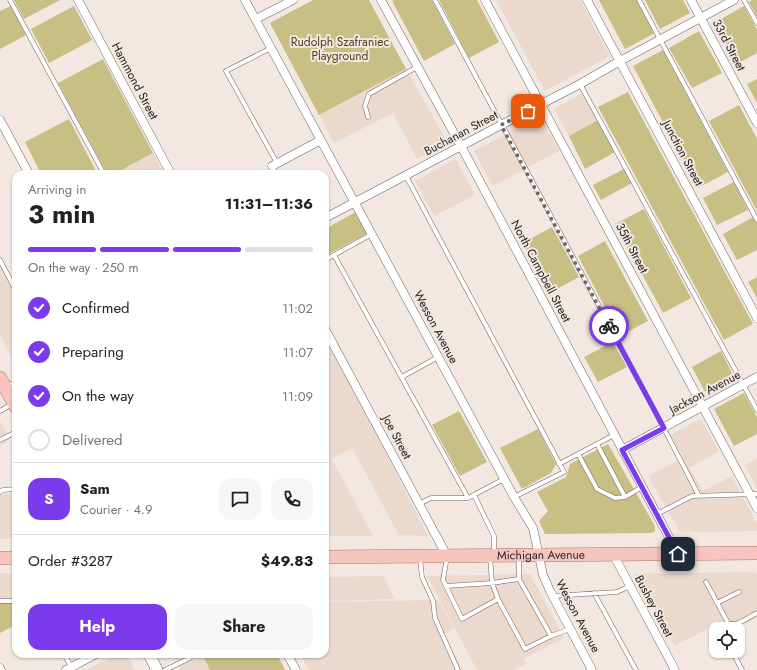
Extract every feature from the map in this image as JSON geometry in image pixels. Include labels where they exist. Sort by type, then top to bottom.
[{"type":"main road","points":[[0,378],[11,387]]},
{"type":"main road","name":"Michigan Avenue","points":[[329,557],[757,553]]},
{"type":"main road","points":[[0,558],[12,558]]},
{"type":"main road","points":[[151,658],[157,670]]},
{"type":"street","name":"Hammond Street","points":[[78,0],[169,170]]},
{"type":"street","name":"Wesson Avenue","points":[[245,0],[504,479],[533,528],[543,575],[552,596],[592,670]]},
{"type":"street","points":[[256,19],[293,0]]},
{"type":"street","name":"North Campbell Street","points":[[381,0],[461,146],[678,554]]},
{"type":"street","name":"35th Street","points":[[485,0],[702,406],[753,494],[757,508]]},
{"type":"street","name":"Junction Street","points":[[588,0],[757,318]]},
{"type":"street","name":"33rd Street","points":[[691,0],[757,123]]},
{"type":"street","name":"Buchanan Street","points":[[329,216],[580,84],[734,0]]},
{"type":"street","points":[[0,120],[27,170]]},
{"type":"street","points":[[274,165],[321,140]]},
{"type":"street","name":"Joe Street","points":[[329,336],[448,556]]},
{"type":"street","name":"Jackson Avenue","points":[[622,450],[757,377]]},
{"type":"street","name":"Bushey Street","points":[[613,554],[675,670]]},
{"type":"street","points":[[70,669],[89,658]]},
{"type":"street","points":[[289,658],[296,670]]},
{"type":"lane","points":[[10,0],[102,170]]},
{"type":"lane","points":[[435,0],[699,496]]},
{"type":"lane","points":[[639,0],[757,220]]},
{"type":"lane","points":[[744,0],[757,24]]},
{"type":"lane","points":[[271,48],[226,71],[274,165],[275,170]]},
{"type":"lane","points":[[368,117],[365,106],[369,94],[417,67]]},
{"type":"lane","points":[[580,84],[757,410]]},
{"type":"lane","points":[[406,175],[564,472],[514,497]]},
{"type":"lane","points":[[329,258],[372,234]]},
{"type":"lane","points":[[334,255],[468,498]]},
{"type":"lane","points":[[0,260],[12,283]]},
{"type":"lane","points":[[402,377],[438,357]]},
{"type":"lane","points":[[0,411],[12,406]]},
{"type":"lane","points":[[0,440],[12,434]]},
{"type":"lane","points":[[559,464],[614,435]]},
{"type":"lane","points":[[597,444],[625,497]]},
{"type":"lane","points":[[578,454],[597,489],[615,498],[625,497],[642,487]]},
{"type":"lane","points":[[419,504],[431,498],[468,498],[504,479]]},
{"type":"lane","points":[[0,492],[12,489]]},
{"type":"lane","points":[[657,514],[692,496],[753,494]]},
{"type":"lane","points":[[474,495],[494,536],[492,583],[498,599],[524,650],[551,636],[570,629]]},
{"type":"lane","points":[[519,555],[519,579],[551,636]]},
{"type":"lane","points":[[419,556],[422,577],[433,601],[435,618],[458,670]]},
{"type":"lane","points":[[448,556],[443,580],[462,619],[498,599]]},
{"type":"lane","points":[[446,586],[492,583],[519,579]]},
{"type":"lane","points":[[706,582],[728,623],[736,624],[757,612]]},
{"type":"lane","points":[[552,596],[617,592],[630,586]]},
{"type":"lane","points":[[717,603],[739,592]]},
{"type":"lane","points":[[594,593],[636,670]]},
{"type":"lane","points":[[0,601],[12,601]]},
{"type":"lane","points":[[66,658],[70,669]]},
{"type":"lane","points":[[165,670],[190,658]]},
{"type":"lane","points":[[736,658],[742,670]]},
{"type":"shaded area","points":[[496,0],[580,0],[610,56],[545,91]]},
{"type":"shaded area","points":[[406,69],[448,143],[417,159],[393,113],[334,143],[319,115]]},
{"type":"shaded area","points":[[583,93],[598,120],[569,136],[554,109]]},
{"type":"shaded area","points":[[540,116],[559,151],[493,186],[474,151]]},
{"type":"shaded area","points":[[153,153],[162,170],[121,170]]},
{"type":"shaded area","points":[[456,159],[475,195],[434,216],[415,181]]},
{"type":"shaded area","points":[[2,267],[12,286],[12,358],[0,335],[0,268]]},
{"type":"shaded area","points":[[329,346],[428,536],[399,535],[352,448],[332,459],[373,536],[329,536]]},
{"type":"shaded area","points":[[701,419],[719,451],[690,468],[703,491],[732,476],[757,524],[757,531],[680,532],[648,476],[683,458],[670,435]]},
{"type":"shaded area","points":[[0,421],[10,440],[0,446]]},
{"type":"shaded area","points":[[757,458],[757,489],[745,465]]},
{"type":"shaded area","points":[[12,493],[12,539],[0,539],[0,495]]},
{"type":"shaded area","points":[[756,572],[757,618],[745,624],[745,622],[709,622],[709,628],[674,646],[634,574]]},
{"type":"shaded area","points":[[0,573],[12,573],[12,599],[0,599]]},
{"type":"shaded area","points":[[530,574],[564,638],[523,659],[526,664],[515,670],[477,670],[427,576]]},
{"type":"shaded area","points":[[383,576],[395,599],[329,601],[329,577]]},
{"type":"shaded area","points":[[438,600],[454,628],[444,634],[463,670],[309,670],[302,658],[329,658],[329,602]]},
{"type":"shaded area","points":[[110,658],[129,658],[135,670],[86,670]]},
{"type":"shaded area","points":[[175,658],[204,658],[210,670],[181,670]]},
{"type":"green space","points":[[14,0],[60,0],[24,19]]},
{"type":"green space","name":"Rudolph Szafraniec Playground","points":[[313,0],[369,0],[406,69],[319,115],[270,23]]},
{"type":"green space","points":[[432,0],[455,44],[424,61],[392,1]]},
{"type":"green space","points":[[439,0],[477,0],[499,42],[469,58]]},
{"type":"green space","points":[[599,0],[637,0],[655,33],[625,49]]},
{"type":"green space","points":[[645,0],[683,0],[690,13],[660,29]]},
{"type":"green space","points":[[752,0],[757,0],[757,17],[749,2]]},
{"type":"green space","points":[[11,6],[26,35],[0,49],[0,11]]},
{"type":"green space","points":[[74,6],[92,40],[49,63],[31,29]]},
{"type":"green space","points":[[744,6],[757,30],[757,53],[737,64],[714,23]]},
{"type":"green space","points":[[699,31],[722,73],[692,88],[669,48]]},
{"type":"green space","points":[[663,50],[728,172],[698,188],[633,66]]},
{"type":"green space","points":[[103,59],[153,153],[121,170],[105,170],[58,83]]},
{"type":"green space","points":[[757,79],[757,103],[747,84]]},
{"type":"green space","points":[[628,92],[753,324],[724,340],[598,107]]},
{"type":"green space","points":[[739,105],[757,139],[757,211],[709,121]]},
{"type":"green space","points":[[69,119],[95,170],[39,170],[25,142]]},
{"type":"green space","points":[[598,120],[615,152],[585,169],[569,136]]},
{"type":"green space","points":[[624,169],[632,183],[601,200],[593,185]]},
{"type":"green space","points":[[734,182],[748,210],[717,225],[703,198]]},
{"type":"green space","points":[[644,209],[691,298],[663,313],[615,224]]},
{"type":"green space","points":[[356,212],[368,233],[329,254],[329,227]]},
{"type":"green space","points":[[753,217],[757,224],[757,250],[737,260],[723,234]]},
{"type":"green space","points":[[552,227],[579,277],[549,293],[523,243]]},
{"type":"green space","points":[[605,241],[648,321],[620,336],[578,256]]},
{"type":"green space","points":[[757,277],[757,298],[748,282]]},
{"type":"green space","points":[[613,342],[627,367],[598,382],[584,357]]},
{"type":"green space","points":[[721,351],[734,377],[705,392],[692,367]]},
{"type":"green space","points":[[744,393],[757,417],[757,434],[734,446],[714,409]]},
{"type":"green space","points":[[459,411],[487,462],[460,476],[432,425]]},
{"type":"green space","points":[[538,429],[556,464],[551,473],[522,489],[500,448]]},
{"type":"green space","points":[[608,444],[655,526],[655,531],[652,533],[545,534],[539,521],[548,511],[537,492],[566,477],[570,464]]},
{"type":"green space","points":[[0,601],[12,601],[12,627],[0,633]]},
{"type":"green space","points":[[204,658],[279,658],[285,670],[210,670]]},
{"type":"way so far","points":[[528,111],[501,125],[609,326]]},
{"type":"route","points":[[609,326],[664,428],[622,450],[678,554]]}]
